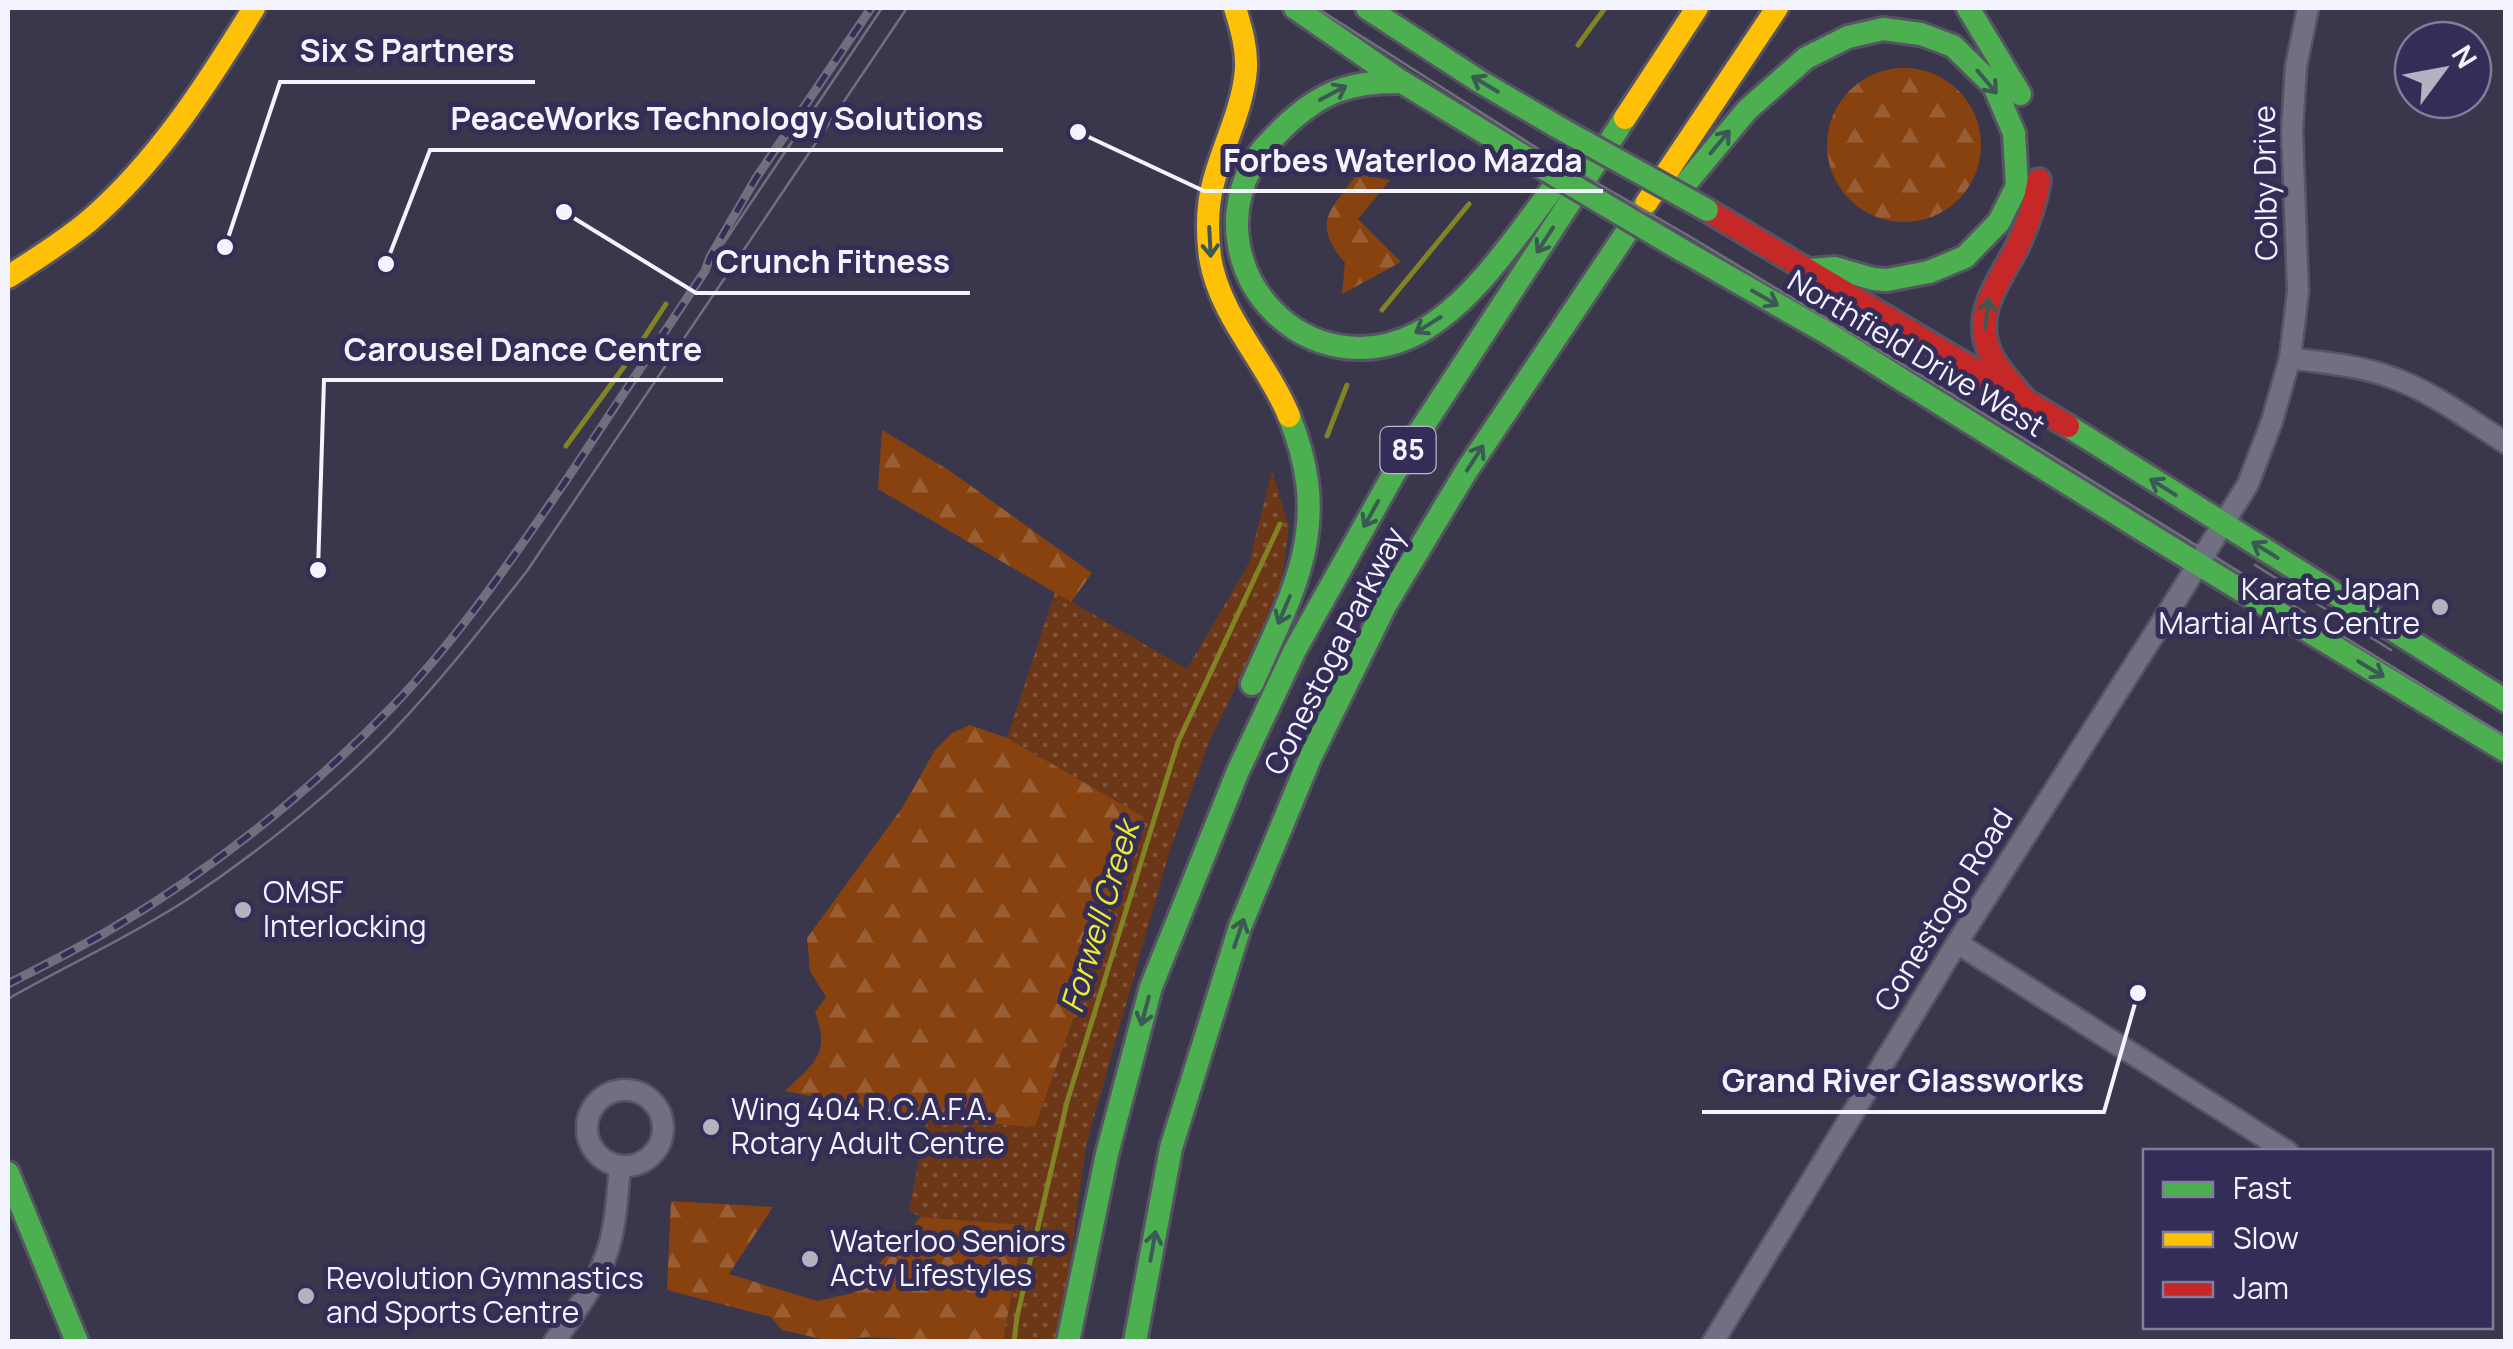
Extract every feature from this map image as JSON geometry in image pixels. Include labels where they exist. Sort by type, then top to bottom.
[{"type":"main road","points":[[8,277],[61,242],[128,182],[186,111],[254,8]]},
{"type":"main road","points":[[1177,919],[1190,846],[1296,581],[1310,522],[1306,464],[1285,408],[1216,282],[1209,249],[1214,181],[1245,86],[1248,57],[1234,8]]},
{"type":"main road","name":"Northfield Drive West","points":[[1295,8],[1402,82],[1843,343],[2506,751]]},
{"type":"main road","name":"Northfield Drive West","points":[[1366,8],[1478,81],[1810,270],[2024,399],[2506,701]]},
{"type":"main road","name":"Conestoga Parkway","points":[[1135,1342],[1171,1148],[1240,927],[1310,758],[1386,604],[1468,470],[1777,8]]},
{"type":"main road","points":[[1968,8],[2016,85],[2038,136]]},
{"type":"main road","points":[[1402,82],[1350,84],[1309,106],[1276,135],[1252,166],[1238,208],[1239,241],[1251,284],[1283,322],[1325,345],[1371,348],[1395,342],[1450,310],[1482,276],[1696,10]]},
{"type":"main road","name":"Conestoga Parkway","points":[[1068,1342],[1106,1154],[1151,987],[1238,770],[1295,650],[1405,454],[1696,10]]},
{"type":"main road","points":[[1546,352],[1747,110],[1806,58],[1848,36],[1884,30],[1922,34],[1953,46],[1994,86],[2014,132],[2017,186],[1998,222],[1966,257],[1929,272],[1887,280],[1835,268],[1810,270]]},
{"type":"main road","points":[[2024,399],[1987,347],[1984,318],[1990,292],[2016,248],[2036,201],[2042,165]]},
{"type":"main road","points":[[8,1174],[77,1342]]},
{"type":"street","name":"Colby Drive","points":[[2198,564],[2248,484],[2290,358],[2298,291],[2293,115],[2296,66],[2308,8]]},
{"type":"street","points":[[2290,358],[2388,376],[2418,388],[2506,444]]},
{"type":"street","name":"Conestogo Road","points":[[1714,1342],[1957,943],[2198,564]]},
{"type":"street","points":[[1957,943],[2283,1149]]},
{"type":"street","points":[[554,1342],[598,1276],[613,1232],[620,1166]]},
{"type":"shaded area","points":[[1272,470],[1289,527],[1281,583],[1209,742],[1170,850],[1086,1145],[1059,1341],[1003,1341],[1024,1225],[921,1217],[909,1211],[927,1119],[1035,1127],[1144,817],[1007,738],[1055,592],[1187,669],[1249,563]]},
{"type":"green space","points":[[1904,68],[1933,74],[1958,91],[1975,116],[1981,145],[1975,174],[1958,199],[1933,216],[1904,222],[1875,216],[1850,199],[1833,174],[1827,145],[1833,116],[1850,91],[1875,74]]},
{"type":"green space","points":[[1357,174],[1390,180],[1358,219],[1401,262],[1342,294],[1345,263],[1329,237],[1328,217]]},
{"type":"green space","points":[[882,430],[950,471],[1092,573],[1071,602],[878,489]]},
{"type":"green space","points":[[970,725],[1007,738],[1144,817],[1035,1127],[927,1119],[785,1091],[811,1065],[820,1048],[815,1012],[826,997],[810,971],[807,938],[902,808],[935,750],[952,733]]},
{"type":"green space","points":[[671,1201],[773,1207],[729,1274],[817,1301],[853,1293],[921,1217],[1024,1225],[1003,1341],[866,1337],[830,1341],[782,1330],[771,1317],[667,1290]]},
{"type":"waterway","name":"Forwell Creek","points":[[1578,45],[1605,8]]},
{"type":"waterway","name":"Forwell Creek","points":[[1382,310],[1469,204]]},
{"type":"waterway","points":[[566,446],[666,304]]},
{"type":"waterway","name":"Forwell Creek","points":[[1327,436],[1347,385]]},
{"type":"waterway","name":"Forwell Creek","points":[[1014,1342],[1067,1102],[1178,742],[1280,524]]},
{"type":"tram line","points":[[705,271],[882,8]]},
{"type":"tram line","points":[[8,999],[144,926],[214,881],[318,801],[407,715],[527,571],[907,8]]},
{"type":"tram line","points":[[1317,8],[1540,150],[1934,383],[2506,737]]},
{"type":"tram line","points":[[2255,565],[2391,650]]},
{"type":"railway","points":[[8,984],[108,931],[221,856],[327,770],[417,680],[484,596],[567,479],[705,271],[756,178],[871,8]]},
{"type":"traffic: fast","points":[[1295,8],[1402,82],[1533,162]]},
{"type":"traffic: fast","points":[[1367,8],[1556,126]]},
{"type":"traffic: fast","points":[[1968,8],[2020,94]]},
{"type":"traffic: fast","points":[[1682,188],[1747,110],[1806,58],[1848,37],[1883,29],[1921,34],[1953,46],[1994,86],[2014,133],[2017,186],[1999,222],[1965,257],[1929,272],[1887,280],[1835,268],[1810,270]]},
{"type":"traffic: fast","points":[[1402,82],[1353,86],[1325,96],[1285,126],[1251,167],[1238,207],[1239,246],[1251,282],[1273,312],[1303,334],[1338,346],[1377,347],[1418,333],[1439,320],[1477,285],[1557,183]]},
{"type":"traffic: fast","points":[[1068,1342],[1107,1154],[1151,987],[1238,771],[1295,650],[1405,454],[1625,118]]},
{"type":"traffic: fast","points":[[1556,126],[1707,210]]},
{"type":"traffic: fast","points":[[1533,162],[1680,249]]},
{"type":"traffic: fast","points":[[1135,1342],[1171,1148],[1240,927],[1310,758],[1386,604],[1467,470],[1647,202]]},
{"type":"traffic: fast","points":[[1680,249],[1827,333],[2506,751]]},
{"type":"traffic: fast","points":[[1252,684],[1283,616],[1304,554],[1308,490],[1289,416]]},
{"type":"traffic: fast","points":[[2068,426],[2506,701]]},
{"type":"traffic: fast","points":[[8,1173],[77,1342]]},
{"type":"traffic: slow","points":[[8,277],[80,228],[138,173],[199,93],[254,8]]},
{"type":"traffic: slow","points":[[1235,8],[1245,45],[1246,69],[1237,112],[1212,189],[1208,218],[1210,257],[1223,299],[1289,416]]},
{"type":"traffic: slow","points":[[1625,118],[1697,8]]},
{"type":"traffic: slow","points":[[1647,202],[1777,8]]},
{"type":"traffic: jam","points":[[2024,399],[1991,355],[1984,321],[1991,295],[2024,231],[2039,180]]},
{"type":"traffic: jam","points":[[1707,210],[2068,426]]},
{"type":"place","name":"Forbes Waterloo Mazda","points":[[1078,132]]},
{"type":"place","name":"Crunch Fitness","points":[[564,212]]},
{"type":"place","name":"Six S Partners","points":[[225,247]]},
{"type":"place","name":"PeaceWorks Technology Solutions","points":[[386,264]]},
{"type":"place","name":"Carousel Dance Centre","points":[[318,570]]},
{"type":"place","name":"Karate Japan Martial Arts Centre","points":[[2440,607]]},
{"type":"place","name":"OMSF Interlocking","points":[[243,910]]},
{"type":"place","name":"Grand River Glassworks","points":[[2138,993]]},
{"type":"place","name":"Wing 404 R.C.A.F.A. Rotary Adult Centre","points":[[711,1127]]},
{"type":"place","name":"Waterloo Seniors Actv Lifestyles","points":[[810,1259]]},
{"type":"place","name":"Revolution Gymnastics and Sports Centre","points":[[306,1296]]}]
